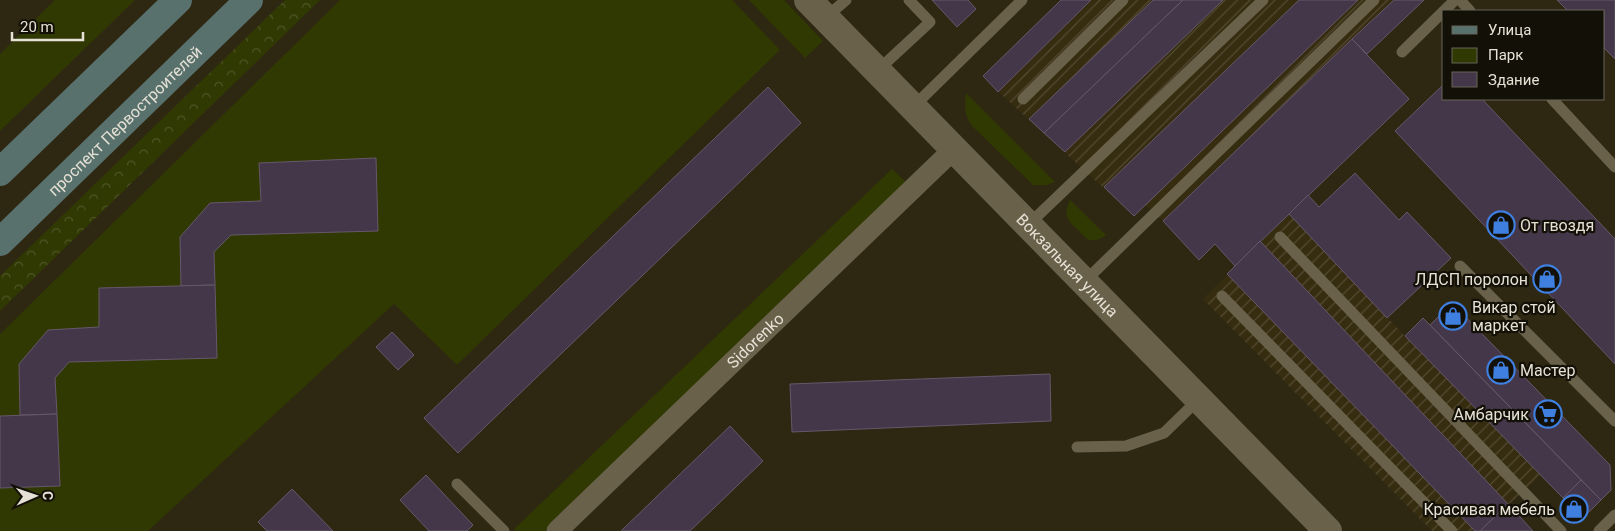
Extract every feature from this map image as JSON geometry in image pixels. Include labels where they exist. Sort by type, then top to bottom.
[{"type":"main road","points":[[0,172],[178,0]]},
{"type":"main road","name":"проспект Первостроителей","points":[[0,242],[249,0]]},
{"type":"street","name":"Вокзальная улица","points":[[816,9],[1328,531]]},
{"type":"street","name":"Sidorenko","points":[[557,531],[954,149]]},
{"type":"lane","points":[[816,9],[846,0]]},
{"type":"lane","points":[[878,71],[930,22],[909,0]]},
{"type":"lane","points":[[913,108],[1022,0]]},
{"type":"lane","points":[[1022,99],[1123,0]]},
{"type":"lane","points":[[1028,225],[1263,0]]},
{"type":"lane","points":[[1084,282],[1374,0]]},
{"type":"lane","points":[[1445,10],[1455,0]]},
{"type":"lane","points":[[1460,0],[1469,10]]},
{"type":"lane","points":[[1402,52],[1442,13]]},
{"type":"lane","points":[[1553,100],[1615,167]]},
{"type":"lane","points":[[1280,237],[1561,531]]},
{"type":"lane","points":[[1460,266],[1615,421]]},
{"type":"lane","points":[[1222,296],[1452,531]]},
{"type":"lane","points":[[1077,446],[1126,446],[1164,433],[1199,399]]},
{"type":"lane","points":[[457,484],[504,531]]},
{"type":"lane","points":[[1599,531],[1615,515]]},
{"type":"shaded area","points":[[1061,0],[1394,0],[1163,221],[1145,205],[1134,216],[983,76]]},
{"type":"shaded area","points":[[1289,214],[1405,336],[1423,318],[1581,480],[1563,498],[1541,475],[1480,531],[1432,531],[1203,299]]},
{"type":"green space","points":[[55,0],[135,0],[0,131],[0,54]]},
{"type":"green space","points":[[285,0],[320,0],[0,311],[0,276]]},
{"type":"green space","points":[[340,0],[732,0],[780,50],[457,365],[394,304],[148,531],[0,531],[0,334]]},
{"type":"green space","points":[[749,0],[784,0],[823,41],[805,58]]},
{"type":"green space","points":[[966,93],[1055,182],[1046,185],[1033,185],[972,126],[965,110]]},
{"type":"green space","points":[[892,169],[907,183],[545,531],[516,531],[514,529]]},
{"type":"green space","points":[[1070,200],[1106,235],[1095,240],[1084,237],[1068,219],[1067,211]]},
{"type":"building","points":[[932,0],[968,0],[976,9],[957,27]]},
{"type":"building","points":[[1061,0],[1091,0],[998,92],[983,76]]},
{"type":"building","points":[[1153,0],[1183,0],[1044,133],[1029,119]]},
{"type":"building","points":[[1183,0],[1223,0],[1065,152],[1044,133]]},
{"type":"building","points":[[1299,0],[1358,0],[1134,216],[1104,187]]},
{"type":"building","points":[[1394,0],[1424,0],[1367,54],[1352,39]]},
{"type":"building","points":[[1557,0],[1615,0],[1615,59],[1605,49],[1605,10],[1567,10]]},
{"type":"building","points":[[1352,39],[1409,99],[1235,266],[1215,244],[1199,260],[1163,221]]},
{"type":"building","points":[[1442,86],[1442,100],[1483,100],[1615,239],[1615,364],[1395,131]]},
{"type":"building","points":[[768,87],[801,123],[458,453],[424,418]]},
{"type":"building","points":[[376,158],[378,231],[231,235],[214,252],[215,285],[181,286],[180,237],[210,203],[261,201],[259,163]]},
{"type":"building","points":[[1355,173],[1399,220],[1407,212],[1451,258],[1387,318],[1289,214],[1308,195],[1319,207]]},
{"type":"building","points":[[1260,241],[1508,504],[1480,531],[1475,531],[1227,274]]},
{"type":"building","points":[[215,285],[217,358],[69,362],[55,378],[57,414],[20,415],[19,364],[48,330],[99,327],[99,288]]},
{"type":"building","points":[[1452,303],[1610,465],[1611,490],[1601,500],[1430,325]]},
{"type":"building","points":[[1423,318],[1581,480],[1563,498],[1405,336]]},
{"type":"building","points":[[392,332],[414,355],[398,370],[376,347]]},
{"type":"building","points":[[1050,374],[1051,421],[792,432],[790,384]]},
{"type":"building","points":[[57,414],[60,486],[0,488],[0,416]]},
{"type":"building","points":[[730,426],[763,461],[690,531],[621,531]]},
{"type":"building","points":[[426,475],[473,525],[467,531],[429,531],[400,500]]},
{"type":"building","points":[[1581,480],[1601,500],[1583,518],[1563,498]]},
{"type":"building","points":[[292,489],[333,531],[267,531],[258,522]]},
{"type":"building","points":[[1508,504],[1533,531],[1480,531]]},
{"type":"place","name":"От гвоздя","points":[[1501,225]]},
{"type":"place","name":"ЛДСП поролон","points":[[1547,279]]},
{"type":"place","name":"Викар стой маркет","points":[[1453,316]]},
{"type":"place","name":"Мастер","points":[[1501,370]]},
{"type":"place","name":"Амбарчик","points":[[1548,414]]},
{"type":"place","name":"Красивая мебель","points":[[1574,509]]}]
